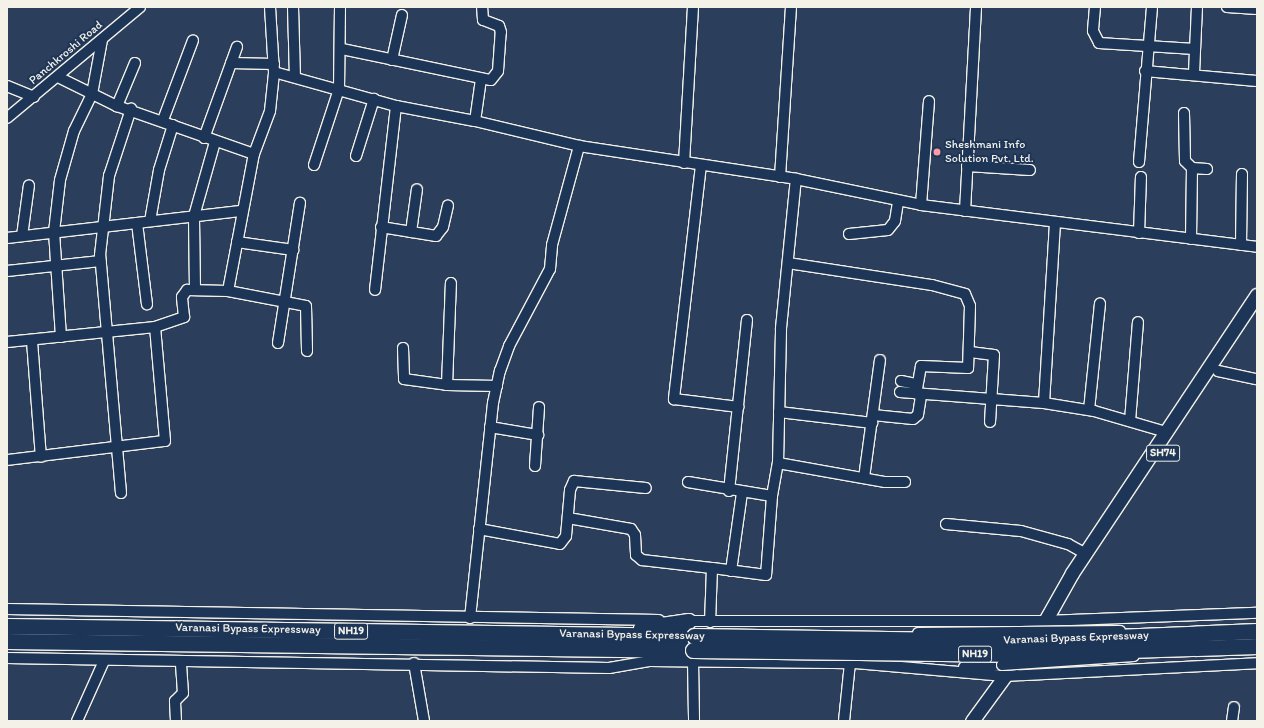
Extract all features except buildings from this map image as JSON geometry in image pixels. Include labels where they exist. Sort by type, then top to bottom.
[{"type":"highway","points":[[578,634],[688,621]]},
{"type":"highway","name":"Varanasi Bypass Expressway","points":[[7,626],[578,634],[693,649],[860,638],[1018,641],[1257,631]]},
{"type":"highway","name":"Varanasi Bypass Expressway","points":[[7,641],[586,650],[693,649],[1003,654],[1257,646]]},
{"type":"highway","points":[[586,650],[650,661]]},
{"type":"main road","name":"SH74","points":[[972,721],[1003,670],[1045,621],[1086,554],[1257,295]]},
{"type":"main road","name":"SH74","points":[[1063,591],[1080,578],[1257,310]]},
{"type":"street","name":"Panchkroshi Road","points":[[7,118],[140,7]]},
{"type":"street","points":[[228,291],[254,154],[270,111],[274,68],[270,7]]},
{"type":"street","points":[[293,7],[295,77]]},
{"type":"street","points":[[314,165],[339,89],[342,49],[340,7]]},
{"type":"street","points":[[342,49],[491,80],[497,76],[501,32],[499,26],[483,20],[482,7]]},
{"type":"street","points":[[684,163],[693,7]]},
{"type":"street","points":[[780,177],[791,7]]},
{"type":"street","points":[[965,211],[976,7]]},
{"type":"street","points":[[1095,7],[1094,31],[1099,43],[1195,49]]},
{"type":"street","points":[[1139,162],[1145,71],[1152,7]]},
{"type":"street","points":[[1194,73],[1197,7]]},
{"type":"street","points":[[1227,7],[1257,9]]},
{"type":"street","points":[[392,60],[402,15]]},
{"type":"street","points":[[61,338],[54,232],[60,180],[74,131],[92,94],[102,40]]},
{"type":"street","points":[[163,120],[193,40]]},
{"type":"street","points":[[204,138],[237,47]]},
{"type":"street","points":[[118,106],[135,63]]},
{"type":"street","points":[[231,64],[274,68],[295,77],[396,106],[475,121],[579,146],[796,179],[921,205],[1055,223],[1257,247]]},
{"type":"street","points":[[1145,71],[1194,73],[1257,80]]},
{"type":"street","points":[[58,76],[118,106],[132,109],[163,120],[204,138],[254,154]]},
{"type":"street","points":[[475,121],[481,79]]},
{"type":"street","points":[[7,86],[34,97]]},
{"type":"street","points":[[356,156],[374,99]]},
{"type":"street","points":[[921,205],[929,101]]},
{"type":"street","points":[[375,290],[396,106]]},
{"type":"street","points":[[121,493],[118,447],[105,332],[100,261],[100,227],[109,176],[132,109]]},
{"type":"street","points":[[1184,113],[1185,161],[1192,168],[1207,169]]},
{"type":"street","points":[[150,221],[159,170],[173,125]]},
{"type":"street","points":[[195,290],[194,216],[215,142]]},
{"type":"street","points":[[470,618],[490,427],[497,386],[509,346],[550,269],[552,245],[579,146]]},
{"type":"street","points":[[701,165],[674,400],[739,407]]},
{"type":"street","points":[[967,166],[1030,170]]},
{"type":"street","points":[[1191,239],[1192,168]]},
{"type":"street","points":[[1241,245],[1242,174]]},
{"type":"street","points":[[1139,233],[1140,177]]},
{"type":"street","points":[[568,518],[630,529],[635,535],[636,555],[642,560],[766,575],[772,496],[778,463],[781,328],[796,179]]},
{"type":"street","points":[[22,236],[29,185]]},
{"type":"street","points":[[410,232],[416,189]]},
{"type":"street","points":[[849,234],[888,230],[895,221],[898,201]]},
{"type":"street","points":[[278,343],[282,300],[293,250],[300,204]]},
{"type":"street","points":[[381,227],[430,236],[440,233],[448,206]]},
{"type":"street","points":[[7,238],[242,211]]},
{"type":"street","points":[[137,223],[148,304]]},
{"type":"street","points":[[1044,403],[1055,223]]},
{"type":"street","points":[[237,242],[293,250]]},
{"type":"street","points":[[7,271],[100,261]]},
{"type":"street","points":[[779,412],[872,419],[913,419],[918,416],[918,391],[922,366],[965,369],[970,352],[970,306],[965,294],[939,286],[788,263]]},
{"type":"street","points":[[447,385],[451,283]]},
{"type":"street","points":[[7,342],[32,341],[155,327],[184,317],[184,293],[195,290],[228,291],[282,300],[307,308],[307,352]]},
{"type":"street","points":[[1089,410],[1100,304]]},
{"type":"street","points":[[729,491],[747,320]]},
{"type":"street","points":[[1130,420],[1138,322]]},
{"type":"street","points":[[7,460],[165,441],[155,327]]},
{"type":"street","points":[[32,341],[41,457]]},
{"type":"street","points":[[403,348],[404,379],[447,385],[497,386]]},
{"type":"street","points":[[970,352],[994,355],[990,422]]},
{"type":"street","points":[[864,478],[880,360]]},
{"type":"street","points":[[1218,371],[1257,379]]},
{"type":"street","points":[[901,381],[918,391]]},
{"type":"street","points":[[900,392],[918,391],[1044,403],[1089,410],[1130,420],[1166,432]]},
{"type":"street","points":[[535,466],[539,407]]},
{"type":"street","points":[[490,427],[538,435]]},
{"type":"street","points":[[778,463],[864,478],[905,482]]},
{"type":"street","points":[[479,529],[560,544],[566,536],[570,490],[574,481],[646,488]]},
{"type":"street","points":[[688,482],[742,494],[772,496]]},
{"type":"street","points":[[732,571],[742,494]]},
{"type":"street","points":[[946,524],[1021,531],[1068,544],[1086,554]]},
{"type":"street","points":[[710,622],[712,568]]},
{"type":"street","points":[[7,609],[710,622],[1045,621],[1257,613]]},
{"type":"street","points":[[1003,670],[1098,661],[1191,648]]},
{"type":"street","points":[[7,658],[104,661],[414,663],[609,668],[650,661],[693,649],[921,668],[1003,670],[1257,663]]},
{"type":"street","points":[[693,649],[694,721]]},
{"type":"street","points":[[77,721],[104,661]]},
{"type":"street","points":[[176,721],[175,702],[183,693],[181,661]]},
{"type":"street","points":[[414,663],[424,721]]},
{"type":"street","points":[[844,721],[850,663]]},
{"type":"street","points":[[1232,721],[1234,707]]},
{"type":"place","name":"Sheshmani Info Solution Pvt. Ltd.","points":[[937,152]]}]
